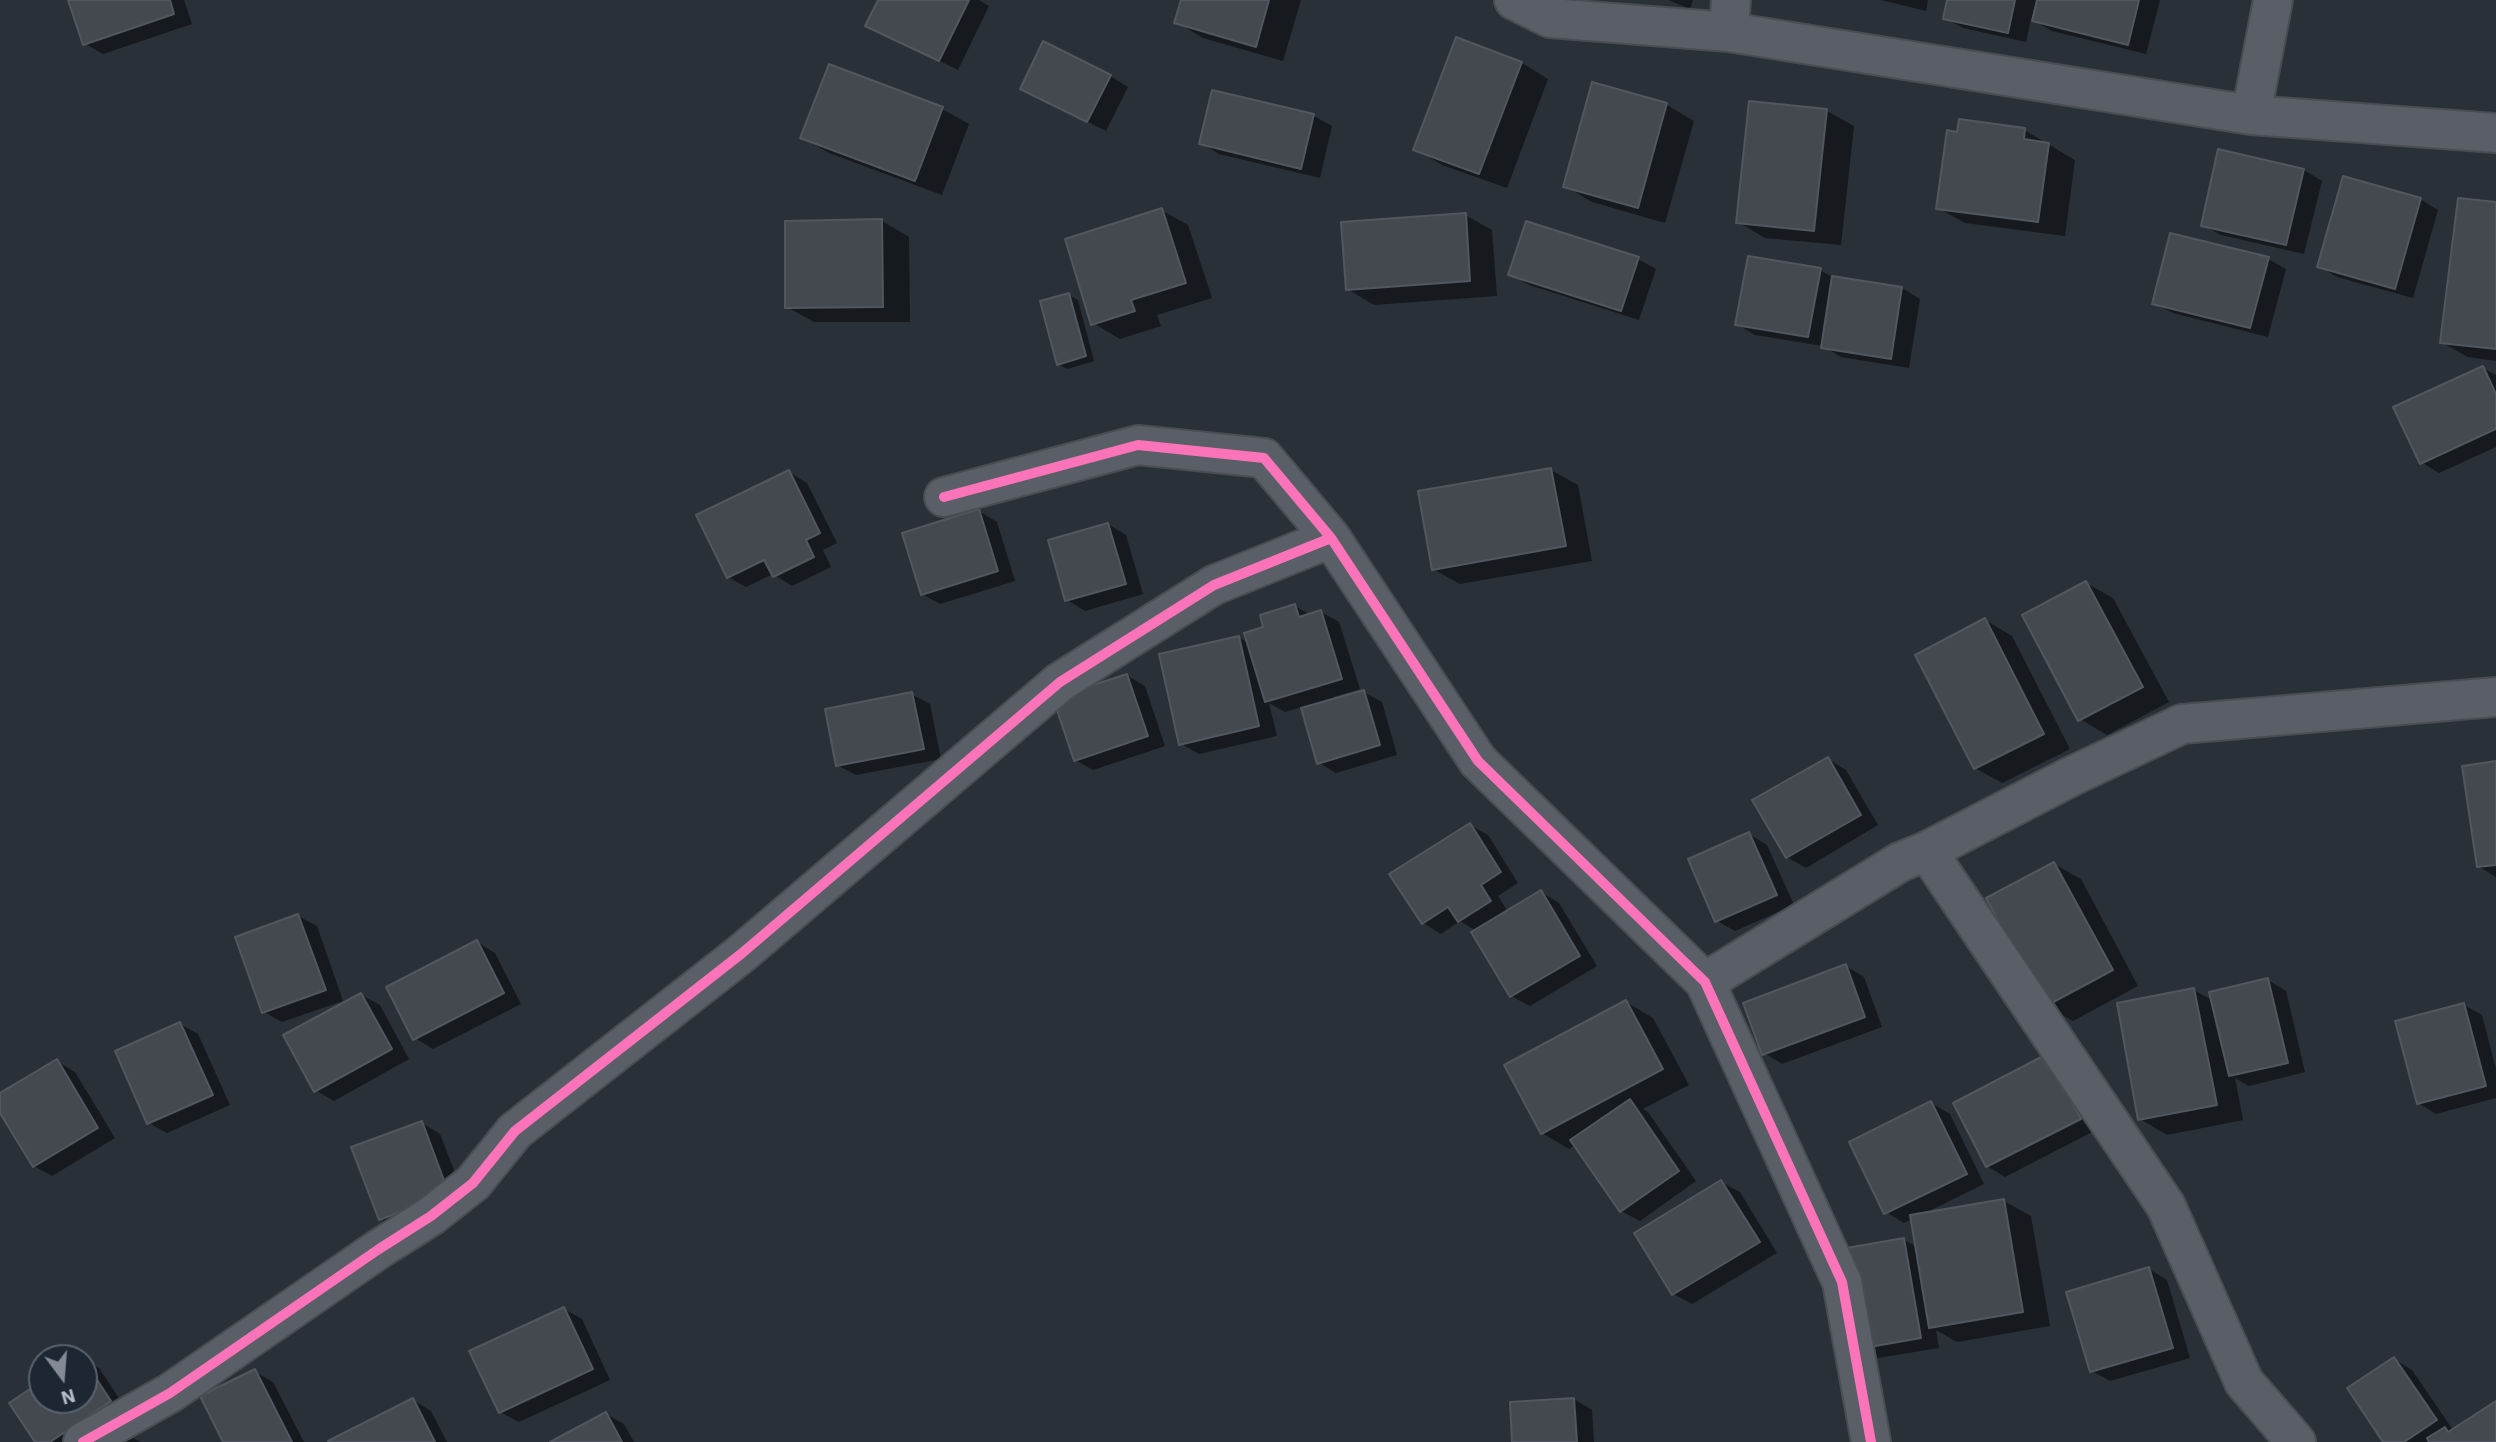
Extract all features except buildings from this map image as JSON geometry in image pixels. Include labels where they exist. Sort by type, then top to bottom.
[{"type":"street","points":[[1514,0],[1550,18],[1730,16],[2250,115],[2496,133]]},
{"type":"street","points":[[2250,115],[2273,0]]},
{"type":"street","points":[[944,497],[1138,445],[1264,458],[1331,538],[1478,761],[1705,982],[1842,1282],[1871,1442]]},
{"type":"street","points":[[83,1442],[170,1393],[379,1248],[431,1216],[473,1183],[515,1130],[741,954],[1060,682],[1214,585],[1331,538]]},
{"type":"street","points":[[1705,982],[1900,862],[2182,724],[2496,697]]},
{"type":"street","points":[[1927,851],[2166,1206],[2244,1382],[2296,1442]]},
{"type":"cycle path","points":[[944,497],[1138,445],[1264,458],[1331,538],[1478,761],[1705,982],[1842,1282],[1871,1442]]},
{"type":"cycle path","points":[[83,1442],[170,1393],[431,1216],[473,1183],[515,1131],[741,954],[1060,682],[1214,585],[1331,538]]}]
